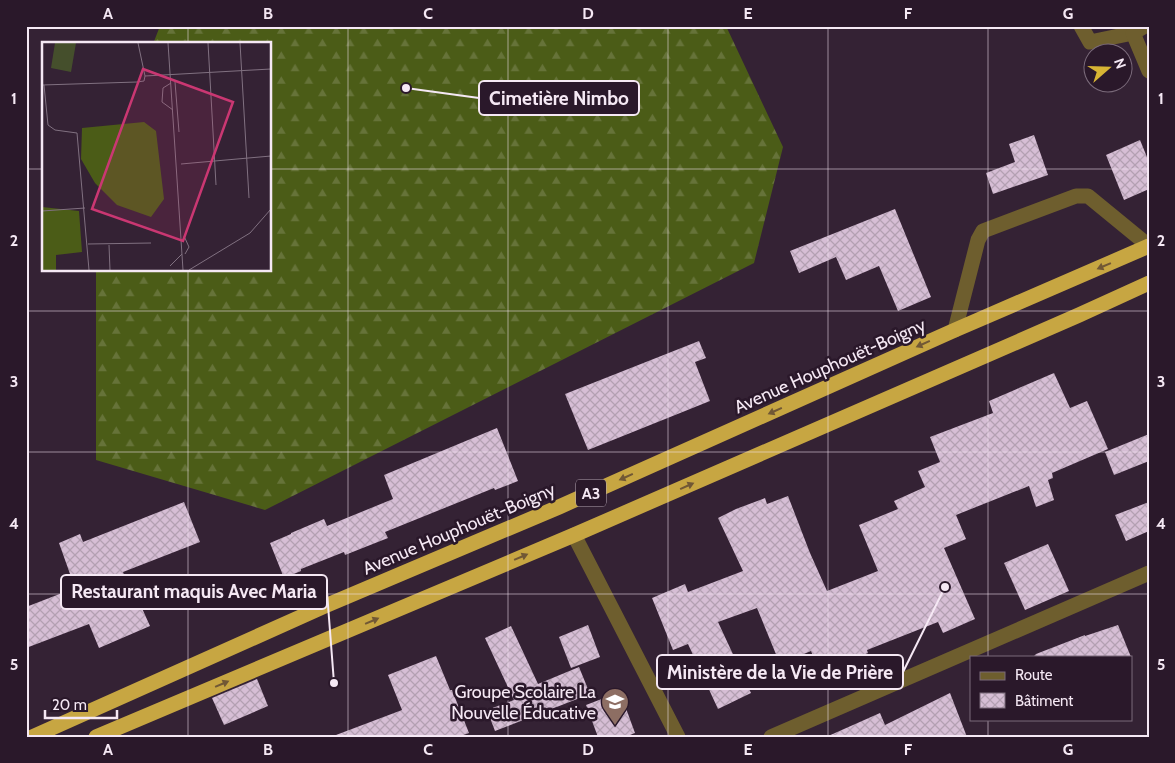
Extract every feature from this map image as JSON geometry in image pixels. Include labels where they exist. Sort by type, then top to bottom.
[{"type":"highway","name":"Avenue Houphouët-Boigny","points":[[32,737],[334,602],[559,507],[955,330],[1149,246]]},
{"type":"highway","name":"A3","points":[[96,737],[574,535],[1149,283]]},
{"type":"street","points":[[1081,26],[1090,42],[1139,30],[1149,71]]},
{"type":"street","points":[[955,330],[978,240],[983,231],[1076,196],[1088,196],[1149,246]]},
{"type":"street","points":[[574,535],[678,737]]},
{"type":"street","points":[[771,737],[1149,573]]},
{"type":"green space","points":[[160,26],[726,26],[783,147],[754,263],[265,510],[96,460],[96,271],[271,271],[271,42],[154,42]]},
{"type":"building","points":[[1034,135],[1048,175],[993,194],[986,173],[1015,162],[1009,144]]},
{"type":"building","points":[[1140,140],[1149,162],[1149,189],[1124,200],[1106,155]]},
{"type":"building","points":[[895,209],[931,297],[898,311],[879,266],[846,280],[836,257],[799,273],[790,251]]},
{"type":"building","points":[[699,341],[706,358],[695,362],[710,401],[588,450],[565,394]]},
{"type":"building","points":[[1054,373],[1070,408],[1087,401],[1108,449],[1052,473],[1053,478],[1048,480],[1054,500],[1036,507],[1029,486],[956,515],[966,539],[944,548],[975,619],[943,633],[938,622],[867,650],[868,653],[850,661],[853,670],[823,681],[811,651],[780,664],[757,608],[718,622],[751,693],[718,709],[688,644],[673,650],[652,598],[685,584],[688,592],[743,571],[718,518],[765,498],[767,504],[788,496],[827,591],[878,571],[859,525],[898,509],[894,501],[925,487],[918,471],[940,462],[930,437],[993,413],[989,401]]},
{"type":"building","points":[[497,428],[518,481],[495,490],[494,488],[385,532],[388,538],[345,555],[344,552],[284,578],[270,543],[324,519],[327,526],[393,499],[384,475]]},
{"type":"building","points":[[1149,434],[1149,461],[1114,475],[1105,452]]},
{"type":"building","points":[[184,502],[200,542],[123,572],[137,608],[141,606],[150,626],[99,648],[89,624],[26,648],[26,607],[75,588],[59,543],[80,534],[83,542]]},
{"type":"building","points":[[1149,502],[1149,531],[1126,541],[1115,515]]},
{"type":"building","points":[[1048,544],[1069,591],[1025,610],[1004,563]]},
{"type":"building","points":[[588,625],[600,657],[571,668],[559,637]]},
{"type":"building","points":[[1118,625],[1131,656],[1034,656],[1036,654]]},
{"type":"building","points":[[511,626],[538,684],[579,667],[590,694],[495,731],[487,710],[514,700],[485,638]]},
{"type":"building","points":[[436,656],[469,733],[458,737],[336,737],[336,735],[402,710],[388,675]]},
{"type":"building","points":[[257,679],[268,706],[224,725],[212,698]]},
{"type":"building","points":[[620,692],[635,733],[625,737],[598,737],[586,705]]},
{"type":"building","points":[[950,693],[967,737],[826,737],[880,713],[885,725]]},
{"type":"place","name":"Cimetière Nimbo","points":[[406,88]]},
{"type":"place","name":"Ministère de la Vie de Prière","points":[[945,587]]},
{"type":"place","name":"Restaurant maquis Avec Maria","points":[[334,683]]},
{"type":"place","name":"Groupe Scolaire La Nouvelle Éducative","points":[[615,726]]}]
